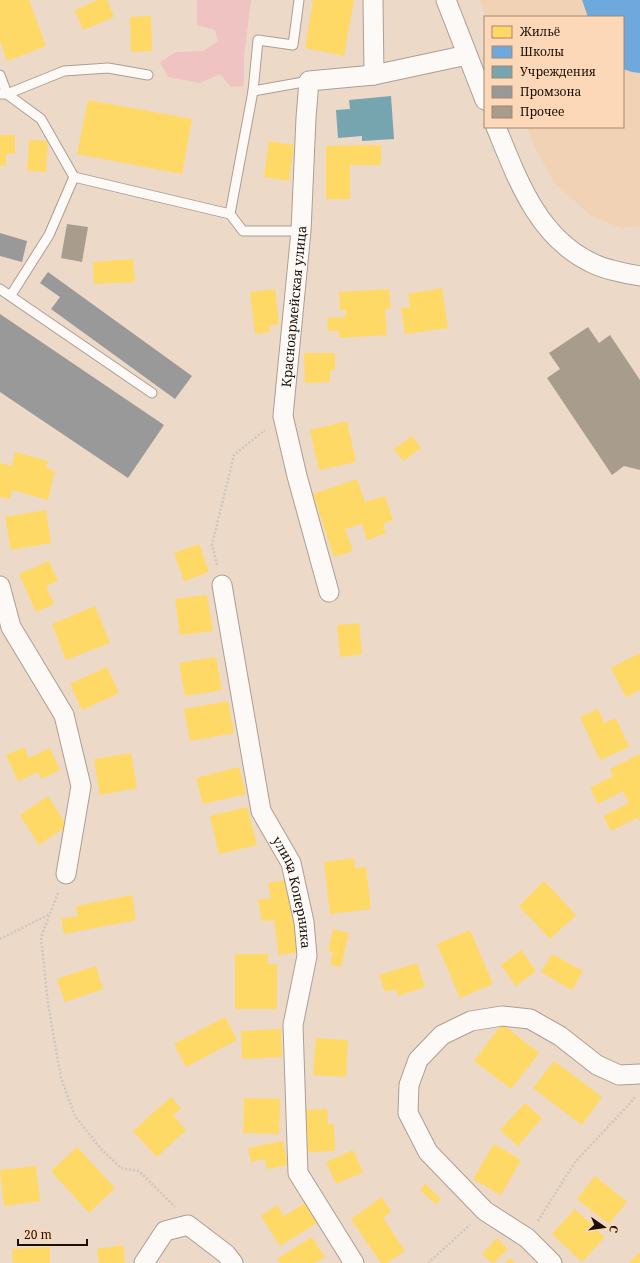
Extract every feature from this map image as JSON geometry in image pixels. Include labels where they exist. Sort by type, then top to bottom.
[{"type":"street","points":[[373,0],[374,75]]},
{"type":"street","points":[[446,0],[484,98]]},
{"type":"street","points":[[310,81],[374,75],[467,55]]},
{"type":"street","name":"Красноармейская улица","points":[[310,81],[306,118],[301,230],[283,416],[297,476],[329,592]]},
{"type":"street","points":[[496,128],[523,191],[536,213],[552,234],[569,250],[591,263],[640,276]]},
{"type":"street","name":"улица Коперника","points":[[222,585],[261,810],[291,863],[304,922],[307,956],[293,1025],[298,1173],[354,1263]]},
{"type":"street","points":[[0,586],[11,627],[64,715],[81,786],[66,874]]},
{"type":"street","points":[[552,1263],[527,1238],[485,1211],[428,1152],[408,1113],[409,1085],[418,1060],[442,1035],[471,1021],[502,1016],[530,1019],[560,1036],[597,1066],[638,1083]]},
{"type":"street","points":[[144,1263],[165,1231],[188,1225],[226,1254],[233,1263]]},
{"type":"lane","points":[[230,214],[253,91],[258,40],[293,45],[299,0]]},
{"type":"lane","points":[[4,94],[64,71],[108,68],[148,75]]},
{"type":"lane","points":[[0,75],[4,94],[42,120],[74,177],[230,214],[243,231],[301,230]]},
{"type":"lane","points":[[253,91],[310,81]]},
{"type":"lane","points":[[11,296],[49,235],[74,177]]},
{"type":"lane","points":[[0,289],[152,393]]},
{"type":"path","points":[[222,585],[212,544],[234,455],[283,416]]},
{"type":"path","points":[[66,874],[41,937],[48,1004],[61,1078],[75,1116],[101,1149],[121,1168],[139,1170],[180,1212],[188,1225]]},
{"type":"path","points":[[0,939],[50,913]]},
{"type":"path","points":[[527,1238],[575,1162],[634,1099],[638,1083]]},
{"type":"path","points":[[428,1263],[485,1211]]},
{"type":"shaded area","points":[[197,0],[251,0],[244,57],[244,86],[231,87],[220,74],[200,83],[168,77],[160,62],[176,52],[203,51],[218,41],[215,30],[197,25]]},
{"type":"shaded area","points":[[480,0],[640,0],[640,226],[622,228],[591,216],[553,181],[533,143],[527,128],[624,128],[624,16],[486,16]]},
{"type":"building: Жильё","points":[[0,0],[29,0],[46,46],[7,61],[0,41]]},
{"type":"building: Жильё","points":[[98,0],[107,0],[114,17],[83,30],[75,10]]},
{"type":"building: Жильё","points":[[313,0],[354,0],[344,56],[305,48]]},
{"type":"building: Жильё","points":[[151,16],[152,51],[131,52],[130,17]]},
{"type":"building: Жильё","points":[[88,100],[192,119],[182,174],[77,154]]},
{"type":"building: Жильё","points":[[0,135],[15,135],[15,154],[6,154],[6,166],[0,166]]},
{"type":"building: Жильё","points":[[29,140],[48,141],[46,172],[27,171]]},
{"type":"building: Жильё","points":[[269,141],[294,145],[289,181],[264,177]]},
{"type":"building: Жильё","points":[[381,145],[381,165],[350,165],[350,199],[326,199],[326,146]]},
{"type":"building: Жильё","points":[[133,259],[135,282],[94,284],[93,262]]},
{"type":"building: Жильё","points":[[442,288],[448,328],[405,334],[401,308],[410,307],[408,294]]},
{"type":"building: Жильё","points":[[275,289],[279,324],[269,326],[270,332],[255,334],[250,292]]},
{"type":"building: Жильё","points":[[389,289],[391,309],[385,309],[387,335],[339,338],[339,331],[328,331],[327,318],[346,317],[346,310],[340,310],[339,292]]},
{"type":"building: Жильё","points":[[304,353],[335,353],[335,370],[330,371],[330,382],[305,383]]},
{"type":"building: Жильё","points":[[347,421],[356,462],[319,470],[310,430]]},
{"type":"building: Жильё","points":[[412,436],[421,448],[403,461],[394,449]]},
{"type":"building: Жильё","points":[[15,452],[48,461],[46,468],[55,471],[48,500],[12,490],[10,499],[0,497],[0,463],[12,466]]},
{"type":"building: Жильё","points":[[357,479],[365,502],[385,496],[393,520],[383,524],[386,533],[367,540],[362,524],[345,529],[353,551],[334,557],[313,494]]},
{"type":"building: Жильё","points":[[46,510],[51,543],[11,550],[5,517]]},
{"type":"building: Жильё","points":[[199,544],[209,572],[184,581],[174,553]]},
{"type":"building: Жильё","points":[[49,561],[58,581],[46,586],[54,604],[36,612],[19,574]]},
{"type":"building: Жильё","points":[[207,595],[213,631],[180,635],[175,599]]},
{"type":"building: Жильё","points":[[95,606],[110,643],[66,660],[52,624]]},
{"type":"building: Жильё","points":[[359,623],[362,654],[340,657],[337,625]]},
{"type":"building: Жильё","points":[[640,653],[640,690],[626,697],[611,668]]},
{"type":"building: Жильё","points":[[216,657],[222,690],[185,696],[179,663]]},
{"type":"building: Жильё","points":[[107,667],[119,693],[82,710],[70,684]]},
{"type":"building: Жильё","points":[[228,701],[234,733],[190,741],[184,709]]},
{"type":"building: Жильё","points":[[598,709],[604,723],[616,718],[629,747],[600,760],[580,717]]},
{"type":"building: Жильё","points":[[24,747],[29,758],[50,748],[60,770],[41,779],[38,772],[18,781],[6,755]]},
{"type":"building: Жильё","points":[[131,753],[137,788],[100,795],[94,759]]},
{"type":"building: Жильё","points":[[640,754],[640,822],[638,817],[611,831],[603,816],[629,803],[623,791],[598,804],[590,788],[613,776],[610,769]]},
{"type":"building: Жильё","points":[[239,767],[246,794],[203,804],[196,778]]},
{"type":"building: Жильё","points":[[48,796],[67,826],[39,845],[20,815]]},
{"type":"building: Жильё","points":[[247,807],[257,845],[219,854],[210,816]]},
{"type":"building: Жильё","points":[[354,858],[355,868],[366,867],[371,909],[330,914],[324,862]]},
{"type":"building: Жильё","points":[[287,880],[299,952],[279,955],[274,920],[262,921],[258,900],[271,898],[268,883]]},
{"type":"building: Жильё","points":[[544,881],[576,915],[550,939],[519,906]]},
{"type":"building: Жильё","points":[[132,895],[136,920],[64,934],[61,919],[78,916],[76,906]]},
{"type":"building: Жильё","points":[[333,929],[349,933],[341,967],[330,965],[333,952],[328,951]]},
{"type":"building: Жильё","points":[[470,930],[493,984],[460,998],[437,944]]},
{"type":"building: Жильё","points":[[521,950],[536,971],[516,986],[501,965]]},
{"type":"building: Жильё","points":[[235,954],[268,954],[268,964],[277,964],[277,1009],[235,1009]]},
{"type":"building: Жильё","points":[[552,954],[583,971],[572,990],[541,972]]},
{"type":"building: Жильё","points":[[417,963],[425,987],[398,996],[396,989],[385,992],[379,975]]},
{"type":"building: Жильё","points":[[96,966],[103,989],[65,1002],[57,979]]},
{"type":"building: Жильё","points":[[225,1017],[237,1040],[186,1067],[174,1044]]},
{"type":"building: Жильё","points":[[502,1024],[539,1053],[511,1089],[474,1061]]},
{"type":"building: Жильё","points":[[281,1029],[282,1057],[242,1059],[241,1031]]},
{"type":"building: Жильё","points":[[316,1038],[348,1040],[346,1077],[313,1075]]},
{"type":"building: Жильё","points":[[554,1061],[602,1097],[582,1125],[533,1088]]},
{"type":"building: Жильё","points":[[171,1097],[181,1108],[173,1115],[186,1130],[157,1157],[133,1131]]},
{"type":"building: Жильё","points":[[244,1098],[280,1099],[279,1134],[243,1133]]},
{"type":"building: Жильё","points":[[525,1103],[542,1118],[518,1146],[500,1130]]},
{"type":"building: Жильё","points":[[327,1109],[328,1124],[334,1124],[335,1151],[308,1152],[306,1110]]},
{"type":"building: Жильё","points":[[283,1141],[288,1165],[267,1169],[265,1159],[251,1162],[248,1148]]},
{"type":"building: Жильё","points":[[494,1144],[521,1160],[501,1195],[473,1179]]},
{"type":"building: Жильё","points":[[77,1147],[115,1188],[89,1213],[51,1171]]},
{"type":"building: Жильё","points":[[353,1150],[363,1172],[336,1184],[326,1162]]},
{"type":"building: Жильё","points":[[36,1166],[40,1201],[4,1206],[0,1170]]},
{"type":"building: Жильё","points":[[595,1176],[627,1202],[609,1224],[577,1199]]},
{"type":"building: Жильё","points":[[425,1184],[441,1199],[436,1204],[420,1190]]},
{"type":"building: Жильё","points":[[382,1197],[391,1212],[383,1218],[405,1251],[387,1263],[381,1263],[351,1219]]},
{"type":"building: Жильё","points":[[305,1203],[317,1223],[280,1246],[261,1216],[277,1205],[284,1216]]},
{"type":"building: Жильё","points":[[575,1209],[605,1237],[582,1262],[552,1234]]},
{"type":"building: Жильё","points":[[312,1237],[325,1257],[315,1263],[280,1263],[277,1259]]},
{"type":"building: Жильё","points":[[497,1238],[508,1249],[494,1263],[492,1263],[482,1254]]},
{"type":"building: Жильё","points":[[123,1245],[125,1263],[99,1263],[97,1249]]},
{"type":"building: Жильё","points":[[50,1247],[50,1263],[13,1263],[12,1249]]},
{"type":"building: Жильё","points":[[640,1252],[640,1263],[629,1263]]},
{"type":"building: Жильё","points":[[510,1258],[515,1263],[505,1263]]},
{"type":"building: Школы","points":[[582,0],[640,0],[640,73],[624,69],[624,16],[588,16]]},
{"type":"building: Учреждения","points":[[391,96],[394,139],[362,141],[362,136],[338,138],[336,110],[350,109],[349,100]]},
{"type":"building: Промзона","points":[[0,233],[27,241],[22,262],[0,256]]},
{"type":"building: Промзона","points":[[48,272],[192,376],[175,399],[51,309],[60,297],[40,283]]},
{"type":"building: Промзона","points":[[0,314],[164,425],[128,478],[0,392]]},
{"type":"building: Прочее","points":[[67,224],[88,227],[82,262],[61,258]]},
{"type":"building: Прочее","points":[[588,327],[599,343],[610,335],[640,380],[640,470],[624,466],[612,475],[547,378],[560,369],[549,353]]}]
